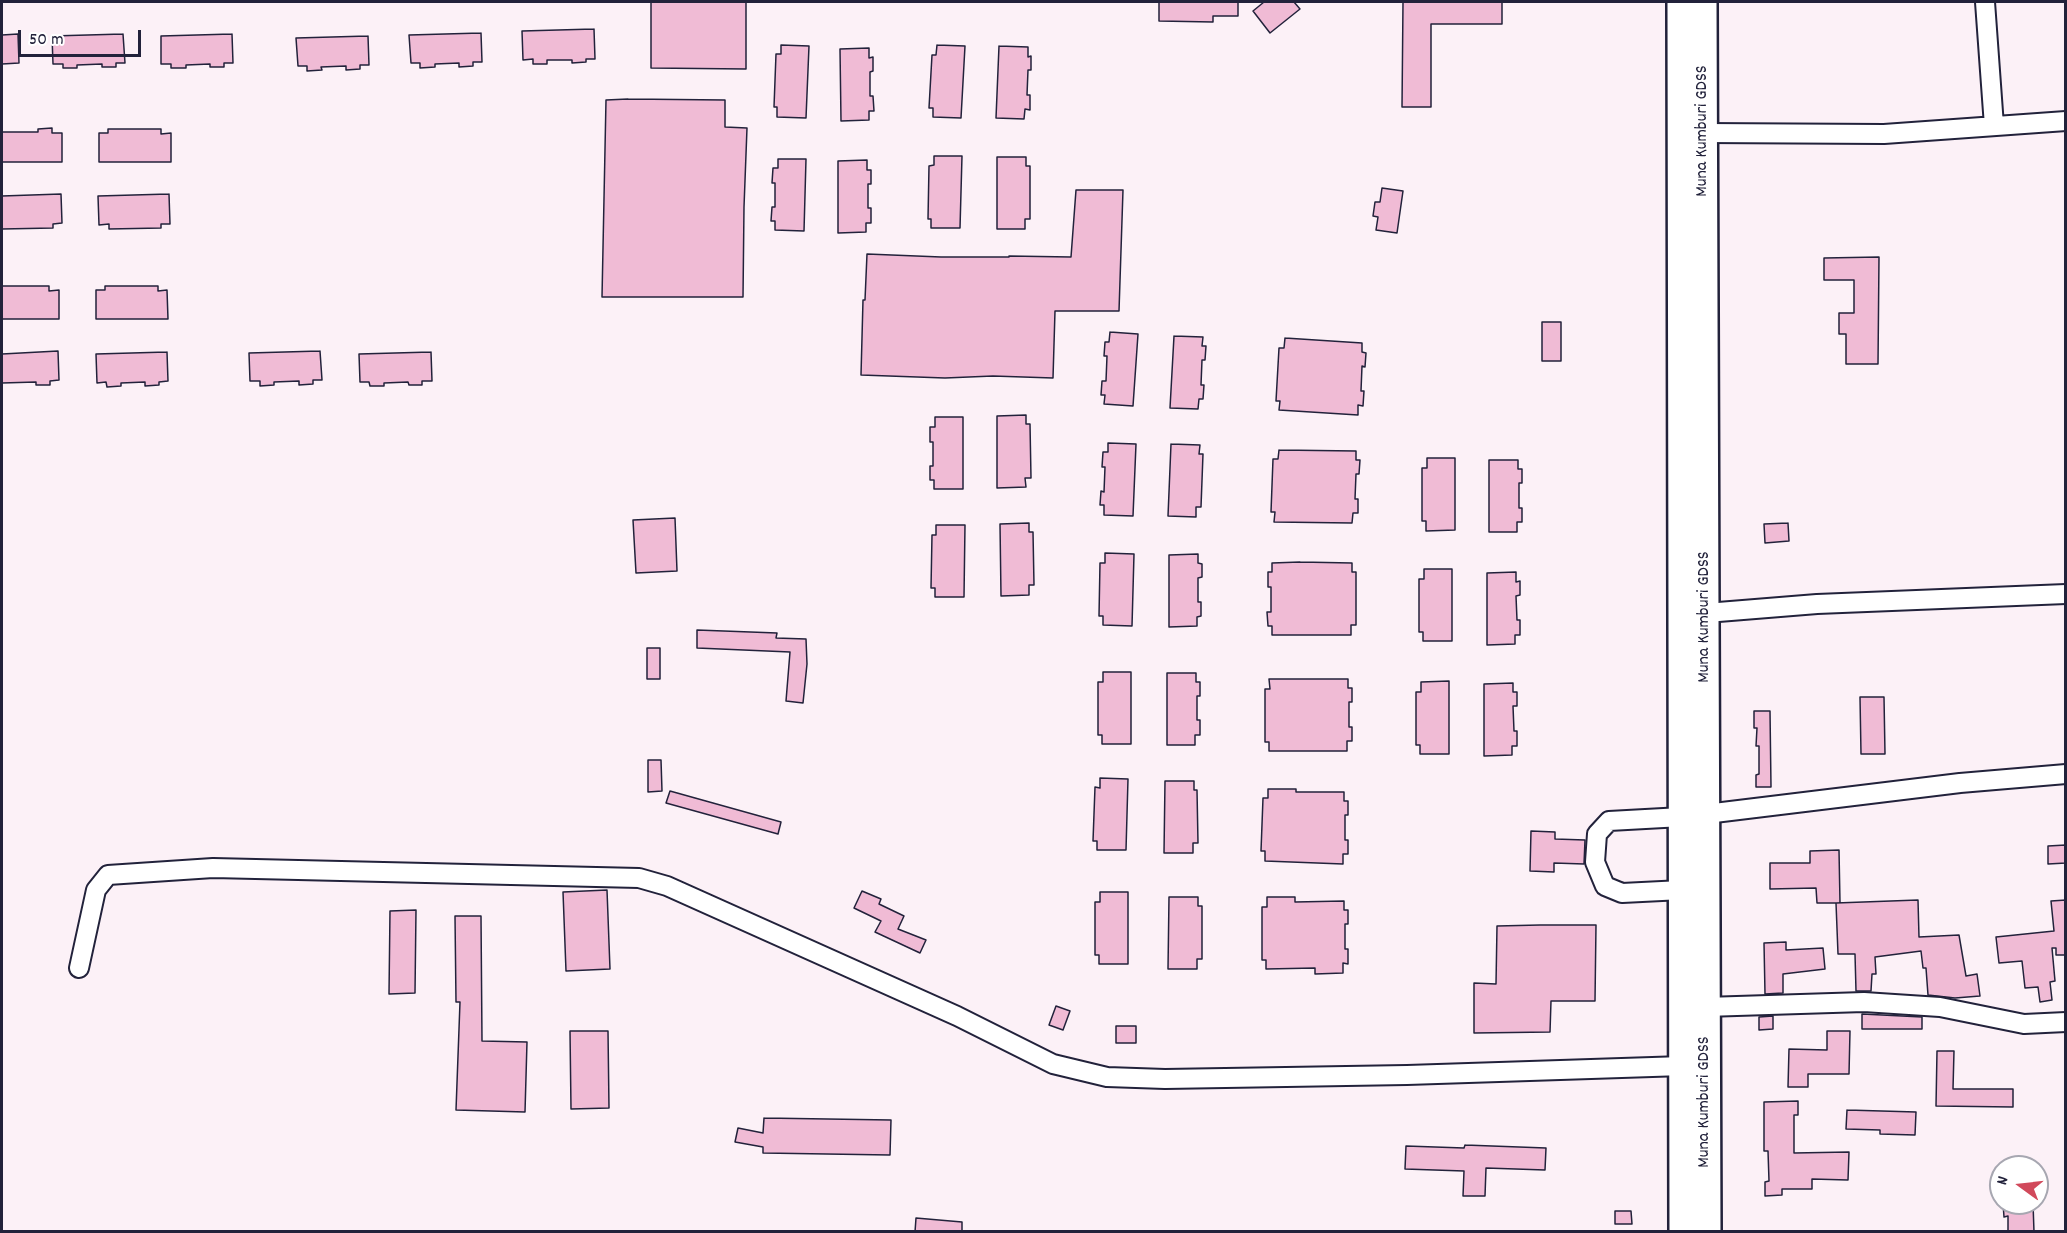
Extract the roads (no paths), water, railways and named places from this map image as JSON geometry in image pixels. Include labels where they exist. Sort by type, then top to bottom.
[{"type":"highway","name":"Muna Kumburi GDSS","points":[[1681,2],[1694,815],[1705,1007],[1707,1232]]},
{"type":"highway","name":"Muna Kumburi GDSS","points":[[1683,1232],[1682,890],[1694,815],[1706,613],[1703,2]]},
{"type":"street","points":[[1985,2],[1994,126]]},
{"type":"street","points":[[1704,133],[1884,134],[2066,121]]},
{"type":"street","points":[[1706,613],[1817,604],[2066,594]]},
{"type":"street","points":[[1682,890],[1622,893],[1605,886],[1595,862],[1597,834],[1609,821],[1694,815],[1960,783],[2066,774]]},
{"type":"street","points":[[79,968],[96,890],[108,875],[213,868],[639,878],[667,886],[946,1011],[1053,1064],[1107,1077],[1165,1079],[1407,1076],[1683,1066]]},
{"type":"street","points":[[1705,1007],[1864,1002],[1940,1007],[2024,1024],[2066,1022]]}]
